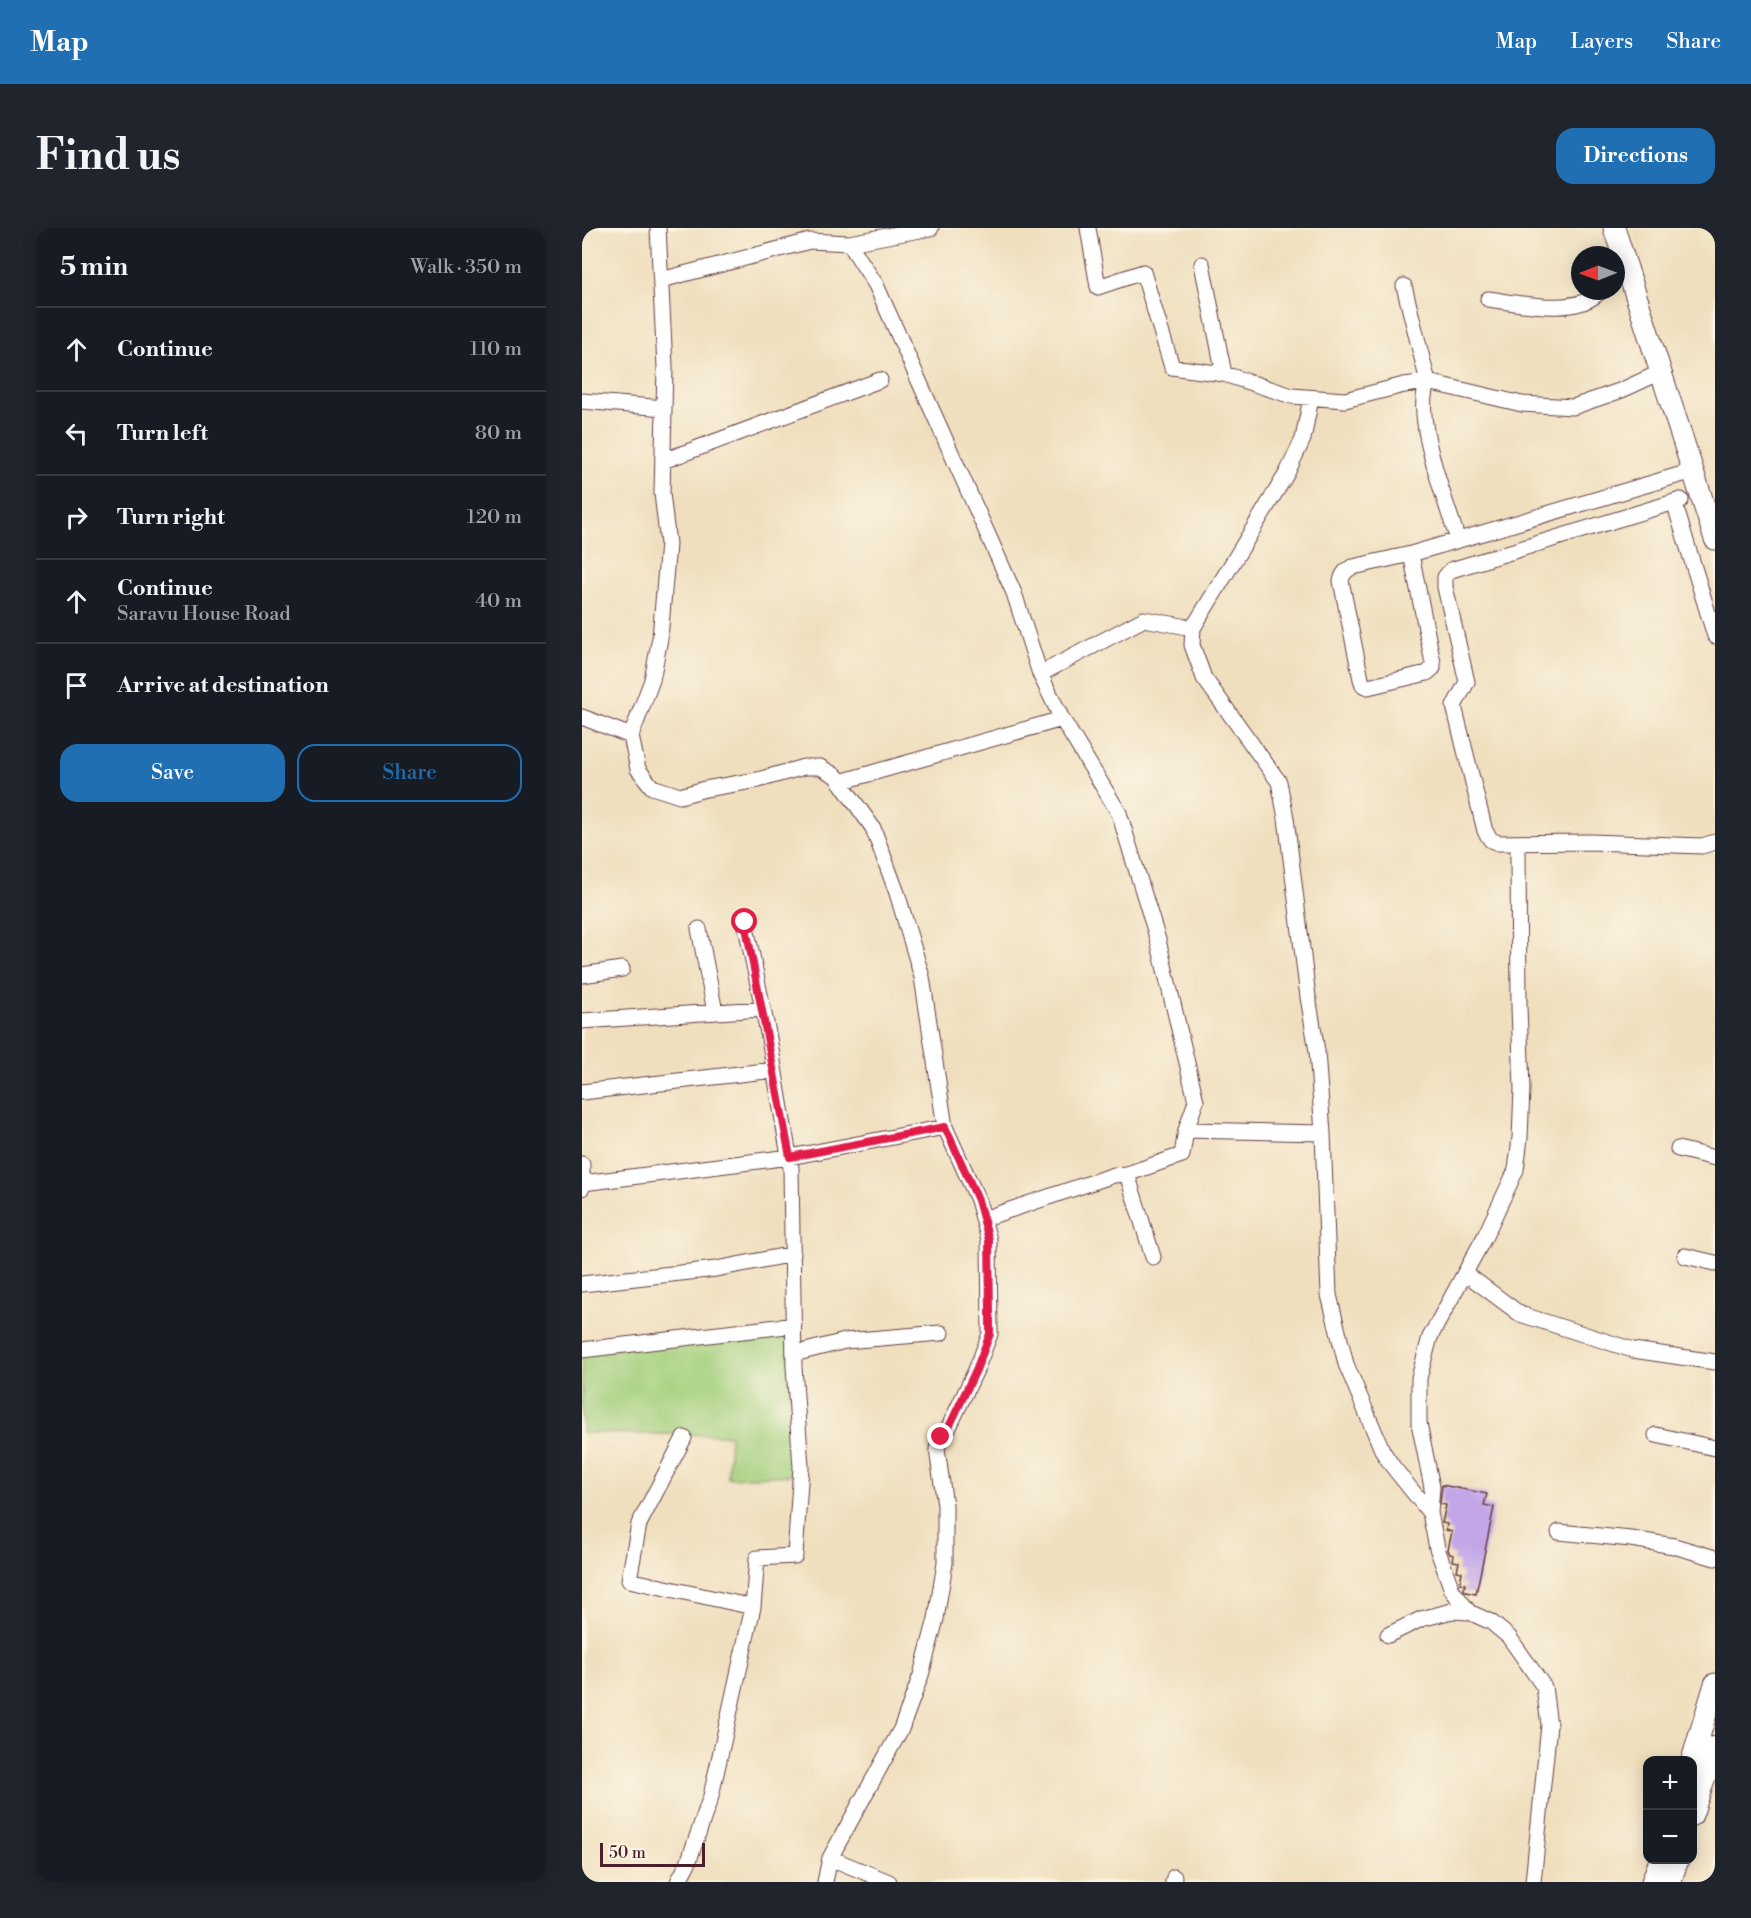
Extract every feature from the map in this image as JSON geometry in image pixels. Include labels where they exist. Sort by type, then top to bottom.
[{"type":"highway","points":[[1614,228],[1617,246]]},
{"type":"highway","points":[[1625,281],[1660,372],[1715,539]]},
{"type":"highway","points":[[1693,1756],[1715,1684]]},
{"type":"highway","points":[[1694,1810],[1715,1747]]},
{"type":"highway","points":[[1652,1882],[1659,1864]]},
{"type":"highway","points":[[1670,1882],[1677,1864]]},
{"type":"street","points":[[658,228],[665,367],[662,493],[668,544],[660,639],[652,680],[632,736],[638,769],[652,787],[680,796],[804,768],[820,767],[836,776],[873,828],[897,893],[922,976],[945,1127],[978,1200],[989,1240],[990,1334],[949,1427],[941,1437],[938,1449],[945,1505],[945,1563],[936,1619],[921,1675],[901,1728],[830,1858],[825,1882]]},
{"type":"street","points":[[661,280],[810,241],[849,243],[907,230],[931,228]]},
{"type":"street","points":[[1088,228],[1098,287],[1143,272],[1172,367],[1224,374],[1292,396],[1311,398],[1345,400],[1404,385],[1428,382],[1522,404],[1573,407],[1622,390],[1660,372]]},
{"type":"street","points":[[849,243],[876,285],[1014,593],[1040,674],[1062,719],[1119,813],[1158,939],[1196,1101],[1186,1130],[1182,1155],[1126,1174],[1114,1174],[983,1219]]},
{"type":"street","points":[[1202,264],[1224,374]]},
{"type":"street","points":[[1404,286],[1428,382],[1423,392],[1428,446],[1455,531]]},
{"type":"street","points":[[1488,299],[1518,305],[1551,306],[1590,300]]},
{"type":"street","points":[[663,461],[880,380]]},
{"type":"street","points":[[1311,398],[1303,439],[1287,473],[1193,628],[1192,645],[1204,678],[1279,782],[1286,818],[1317,1052],[1323,1133],[1329,1294],[1346,1364],[1383,1452],[1430,1513]]},
{"type":"street","points":[[584,404],[664,408]]},
{"type":"street","points":[[1411,554],[1433,668],[1427,673],[1368,687],[1363,685],[1361,679],[1341,581],[1347,570],[1411,554],[1693,471]]},
{"type":"street","points":[[1715,636],[1677,501],[1451,570],[1445,577],[1445,587],[1467,682],[1454,706],[1485,831],[1491,840],[1498,843],[1591,842],[1702,846],[1715,842]]},
{"type":"street","points":[[1040,674],[1144,619],[1193,628]]},
{"type":"street","points":[[582,717],[632,736]]},
{"type":"street","points":[[840,782],[1062,719]]},
{"type":"street","points":[[1469,1612],[1452,1590],[1437,1548],[1430,1513],[1432,1487],[1419,1423],[1419,1378],[1430,1337],[1485,1236],[1516,1170],[1522,1089],[1518,852]]},
{"type":"street","points":[[678,1882],[688,1863],[711,1796],[753,1607],[757,1558],[795,1556],[801,1467],[794,1354],[790,1157],[745,922]]},
{"type":"street","points":[[699,929],[715,1012]]},
{"type":"street","points":[[582,975],[622,969]]},
{"type":"street","points":[[582,1021],[762,1009]]},
{"type":"street","points":[[582,1092],[774,1071]]},
{"type":"street","points":[[582,1164],[583,1185],[790,1157],[945,1127]]},
{"type":"street","points":[[1186,1130],[1323,1133]]},
{"type":"street","points":[[1678,1149],[1715,1158]]},
{"type":"street","points":[[1126,1174],[1153,1257]]},
{"type":"street","points":[[582,1284],[716,1269],[793,1254]]},
{"type":"street","points":[[1685,1256],[1715,1263]]},
{"type":"street","points":[[1465,1273],[1520,1314],[1633,1350],[1715,1362]]},
{"type":"street","points":[[582,1350],[794,1325]]},
{"type":"street","points":[[794,1354],[845,1341],[941,1333]]},
{"type":"street","points":[[1656,1435],[1715,1448]]},
{"type":"street","points":[[684,1438],[639,1524],[629,1580],[753,1607]]},
{"type":"street","points":[[1559,1533],[1631,1539],[1674,1546],[1715,1557]]},
{"type":"street","points":[[1388,1635],[1421,1619],[1452,1611],[1469,1612],[1491,1622],[1509,1637],[1544,1687],[1549,1725],[1533,1882]]},
{"type":"street","points":[[830,1858],[889,1882]]},
{"type":"green space","points":[[787,1329],[794,1475],[728,1478],[730,1435],[582,1433],[582,1351]]},
{"type":"building","points":[[1442,1485],[1487,1494],[1484,1505],[1494,1507],[1476,1594],[1464,1590],[1465,1584],[1460,1583],[1462,1572],[1457,1571],[1459,1562],[1453,1561],[1454,1555],[1448,1550],[1452,1532],[1446,1530],[1447,1524],[1442,1523],[1446,1505],[1440,1504]]},
{"type":"route","points":[[745,922],[790,1157],[945,1127],[978,1200],[989,1240],[990,1334],[949,1427],[941,1437]]}]
